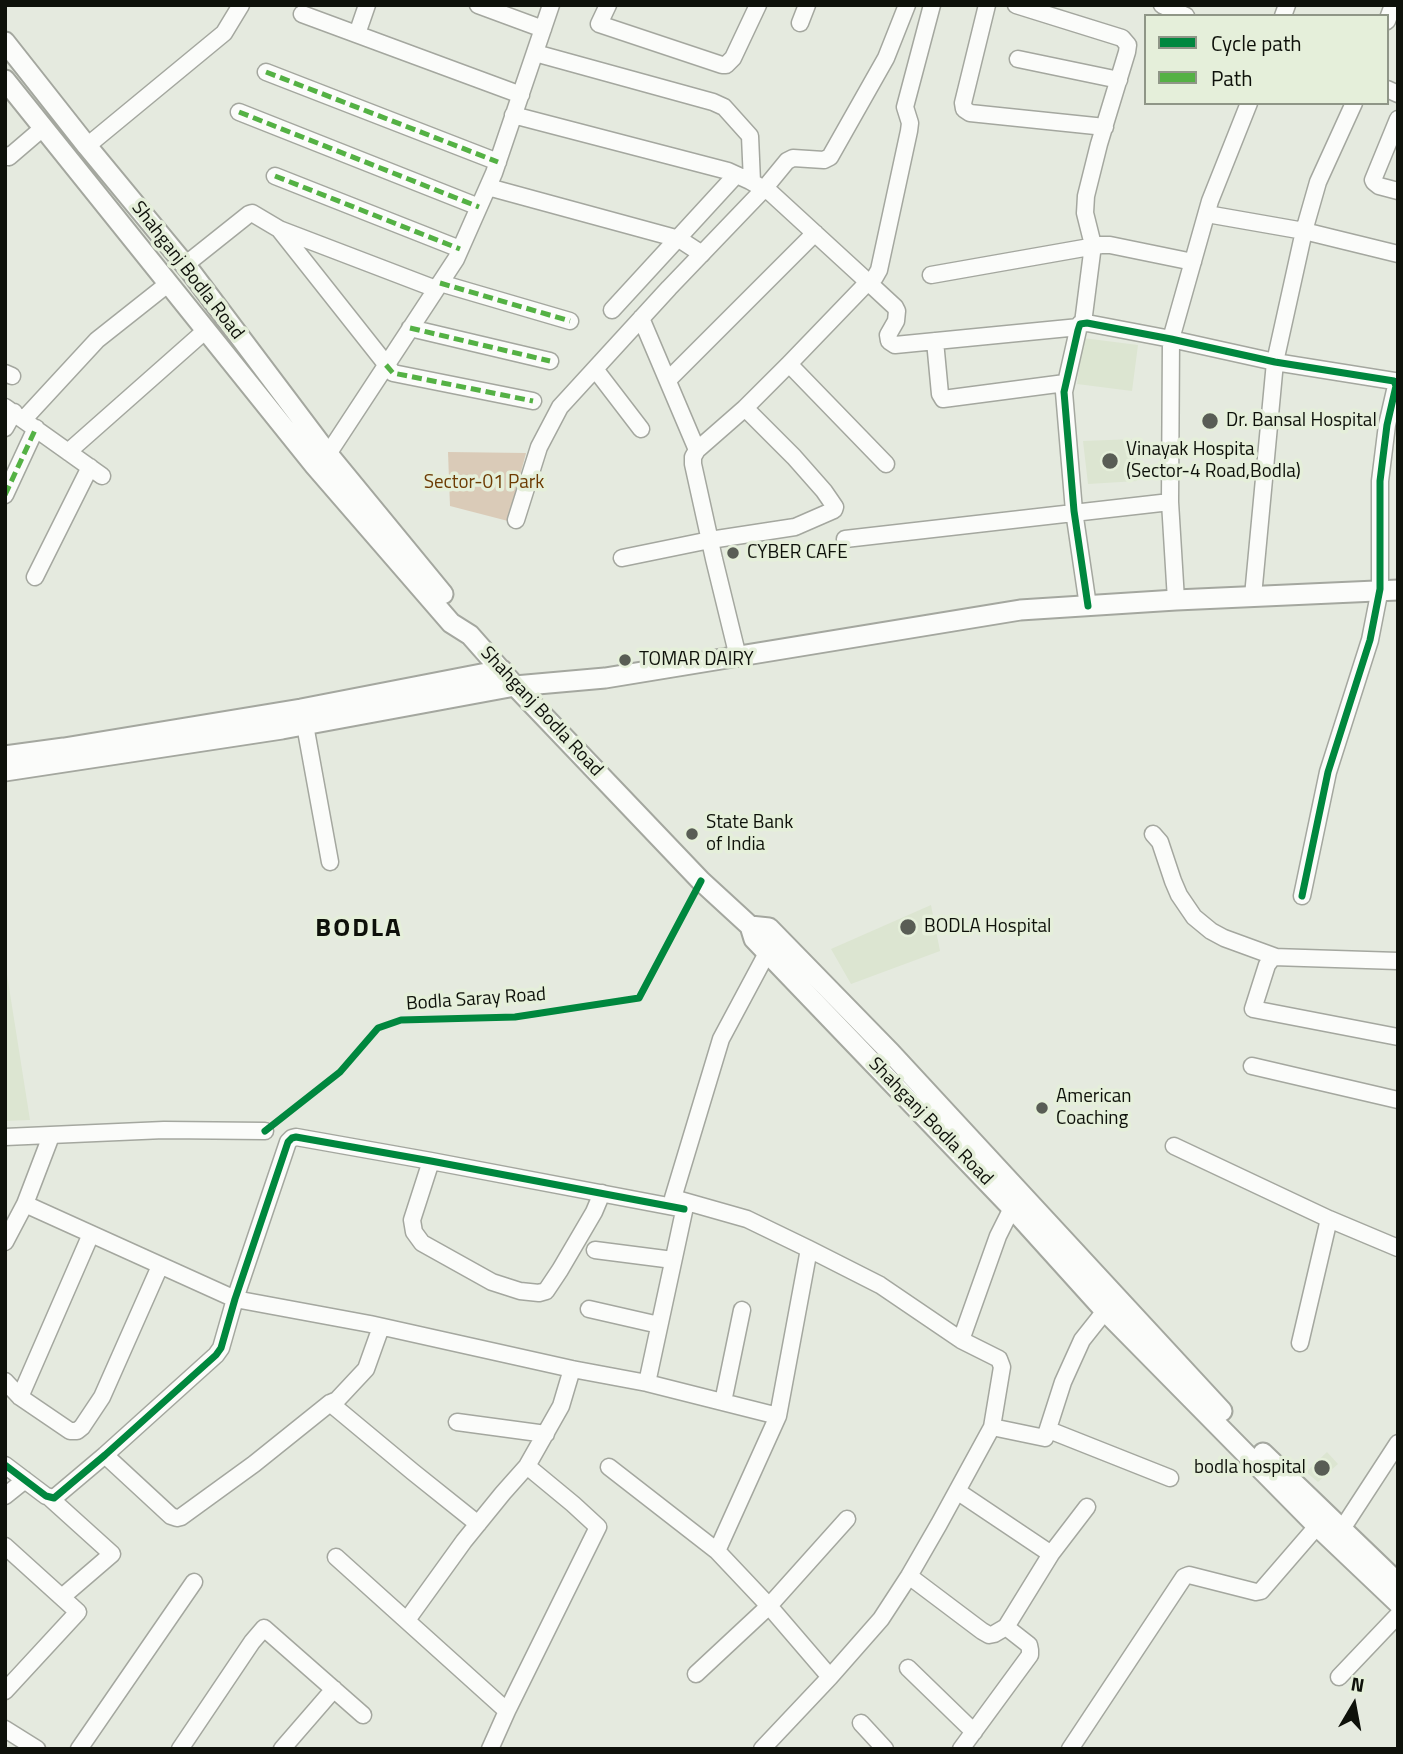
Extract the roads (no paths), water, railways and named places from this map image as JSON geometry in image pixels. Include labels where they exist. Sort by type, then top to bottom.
[{"type":"main road","name":"Shahganj Bodla Road","points":[[5,42],[185,265],[321,460]]},
{"type":"main road","name":"Shahganj Bodla Road","points":[[5,80],[206,330],[321,460],[451,623],[470,635],[515,686],[701,881],[750,926],[754,939],[1012,1208],[1105,1311],[1322,1521]]},
{"type":"main road","points":[[127,231],[144,216]]},
{"type":"main road","points":[[5,771],[305,725],[515,686],[606,678],[1020,610],[1389,590]]},
{"type":"main road","points":[[5,755],[64,748],[301,709],[502,670]]},
{"type":"main road","points":[[750,926],[769,928],[891,1054],[1398,1603]]},
{"type":"main road","points":[[1336,1535],[1398,1583]]},
{"type":"street","points":[[87,146],[224,33],[241,5]]},
{"type":"street","points":[[356,34],[367,5]]},
{"type":"street","points":[[478,5],[497,8],[543,29]]},
{"type":"street","points":[[321,460],[456,258],[498,162],[551,5]]},
{"type":"street","points":[[608,5],[600,24],[726,65],[733,58],[758,5]]},
{"type":"street","points":[[800,23],[807,5]]},
{"type":"street","points":[[516,520],[539,447],[564,401],[702,254],[758,185],[789,159],[824,160],[832,155],[886,58],[907,5]]},
{"type":"street","points":[[738,657],[693,457],[697,450],[789,364],[879,270],[909,131],[910,123],[905,107],[932,5]]},
{"type":"street","points":[[987,5],[963,103],[964,109],[970,113],[1105,127]]},
{"type":"street","points":[[1016,5],[1122,38],[1128,45],[1086,196],[1085,213],[1093,246],[1081,325],[1065,383],[1064,400],[1074,512],[1087,606]]},
{"type":"street","points":[[1162,5],[1182,14]]},
{"type":"street","points":[[302,14],[521,95]]},
{"type":"street","points":[[535,53],[724,107],[750,136],[758,185]]},
{"type":"street","points":[[1018,59],[1119,80]]},
{"type":"street","points":[[266,72],[498,162]]},
{"type":"street","points":[[1176,600],[1170,502],[1171,339],[1210,201],[1248,105]]},
{"type":"street","points":[[1253,596],[1275,362],[1304,231],[1318,183],[1353,105]]},
{"type":"street","points":[[239,111],[479,207]]},
{"type":"street","points":[[513,115],[728,171],[758,185],[771,193],[895,307],[896,321],[888,338],[895,345],[1081,325],[1171,339],[1275,362],[1395,383],[1380,481],[1389,590],[1348,705],[1328,772],[1302,896]]},
{"type":"street","points":[[1398,119],[1373,180],[1379,186],[1398,191]]},
{"type":"street","points":[[5,155],[9,157],[44,127]]},
{"type":"street","points":[[612,310],[736,175]]},
{"type":"street","points":[[275,176],[460,249]]},
{"type":"street","points":[[488,187],[679,239],[702,254]]},
{"type":"street","points":[[185,265],[249,214],[256,214],[279,229],[438,286],[570,321]]},
{"type":"street","points":[[1207,214],[1304,231],[1398,254]]},
{"type":"street","points":[[279,229],[393,373],[533,401]]},
{"type":"street","points":[[667,380],[815,233]]},
{"type":"street","points":[[931,275],[1111,245],[1193,262]]},
{"type":"street","points":[[5,428],[20,417],[97,340],[169,283]]},
{"type":"street","points":[[641,318],[697,450]]},
{"type":"street","points":[[410,328],[550,361]]},
{"type":"street","points":[[68,452],[206,330]]},
{"type":"street","points":[[935,341],[940,394],[943,399],[1065,383]]},
{"type":"street","points":[[789,364],[886,464]]},
{"type":"street","points":[[595,369],[641,429]]},
{"type":"street","points":[[622,558],[710,540],[795,527],[831,512],[835,507],[824,491],[745,408]]},
{"type":"street","points":[[20,417],[96,472],[35,577]]},
{"type":"street","points":[[5,495],[20,417]]},
{"type":"street","points":[[845,539],[1170,502]]},
{"type":"street","points":[[305,725],[330,862]]},
{"type":"street","points":[[1153,834],[1160,842],[1179,895],[1195,917],[1224,938],[1276,957],[1398,961]]},
{"type":"street","points":[[685,1205],[673,1198],[720,1039],[767,953]]},
{"type":"street","points":[[1276,957],[1270,959],[1267,965],[1253,1009],[1398,1037]]},
{"type":"street","points":[[1252,1066],[1398,1100]]},
{"type":"street","points":[[5,1137],[164,1130],[265,1131]]},
{"type":"street","points":[[5,1242],[24,1204],[51,1136]]},
{"type":"street","points":[[50,1497],[54,1498],[106,1455],[222,1348],[235,1299],[288,1142],[292,1138],[601,1193],[685,1205],[747,1219],[880,1284],[961,1340],[1002,1363],[992,1427],[909,1576],[881,1619],[831,1677],[762,1749]]},
{"type":"street","points":[[1174,1146],[1329,1219],[1398,1248]]},
{"type":"street","points":[[431,1161],[412,1220],[414,1232],[422,1243],[492,1282],[520,1291],[546,1292],[594,1212],[601,1193]]},
{"type":"street","points":[[24,1204],[235,1299],[647,1383],[778,1416]]},
{"type":"street","points":[[647,1383],[685,1205]]},
{"type":"street","points":[[961,1340],[998,1236],[1012,1208]]},
{"type":"street","points":[[1300,1343],[1329,1219]]},
{"type":"street","points":[[20,1397],[91,1234]]},
{"type":"street","points":[[717,1551],[778,1416],[809,1249]]},
{"type":"street","points":[[595,1250],[673,1260]]},
{"type":"street","points":[[5,1381],[20,1397],[71,1431],[77,1431],[102,1397],[160,1266]]},
{"type":"street","points":[[589,1309],[659,1325]]},
{"type":"street","points":[[723,1402],[742,1310]]},
{"type":"street","points":[[992,1427],[1042,1439],[1047,1436],[1063,1382],[1082,1340],[1105,1311]]},
{"type":"street","points":[[106,1455],[171,1516],[177,1518],[187,1514],[337,1400],[366,1369],[381,1327]]},
{"type":"street","points":[[407,1620],[478,1524],[527,1466],[561,1406],[572,1369]]},
{"type":"street","points":[[330,1403],[478,1524]]},
{"type":"street","points":[[457,1422],[546,1434]]},
{"type":"street","points":[[1049,1430],[1171,1478]]},
{"type":"street","points":[[1336,1535],[1398,1443]]},
{"type":"street","points":[[5,1465],[50,1497],[112,1553],[62,1597]]},
{"type":"street","points":[[490,1749],[598,1527],[527,1466]]},
{"type":"street","points":[[609,1467],[717,1551],[831,1677]]},
{"type":"street","points":[[5,1496],[25,1480]]},
{"type":"street","points":[[957,1491],[1051,1554]]},
{"type":"street","points":[[909,1576],[982,1631],[989,1635],[994,1634],[1006,1627],[1051,1554],[1087,1507]]},
{"type":"street","points":[[696,1674],[769,1606],[847,1519]]},
{"type":"street","points":[[1074,1747],[1184,1577],[1189,1575],[1259,1592],[1322,1521]]},
{"type":"street","points":[[5,1546],[78,1612],[5,1691]]},
{"type":"street","points":[[336,1557],[507,1711]]},
{"type":"street","points":[[79,1749],[194,1582]]},
{"type":"street","points":[[1339,1676],[1398,1615]]},
{"type":"street","points":[[961,1749],[1030,1655],[1029,1645],[1006,1627]]},
{"type":"street","points":[[180,1749],[264,1628],[363,1715]]},
{"type":"street","points":[[908,1668],[974,1732]]},
{"type":"street","points":[[282,1749],[334,1689]]},
{"type":"street","points":[[861,1723],[885,1749]]},
{"type":"street","points":[[5,1729],[37,1749]]},
{"type":"place","name":"Dr. Bansal Hospital","points":[[1210,421]]},
{"type":"place","name":"Vinayak Hospita (Sector-4 Road,Bodla)","points":[[1110,461]]},
{"type":"place","name":"CYBER CAFE","points":[[733,553]]},
{"type":"place","name":"TOMAR DAIRY","points":[[625,660]]},
{"type":"place","name":"State Bank of India","points":[[692,834]]},
{"type":"place","name":"BODLA Hospital","points":[[908,927]]},
{"type":"place","name":"American Coaching","points":[[1042,1108]]},
{"type":"place","name":"bodla hospital","points":[[1322,1468]]},
{"type":"district","name":"BODLA","points":[[359,930]]},
{"type":"park label","name":"Sector-01 Park","points":[[484,483]]}]
